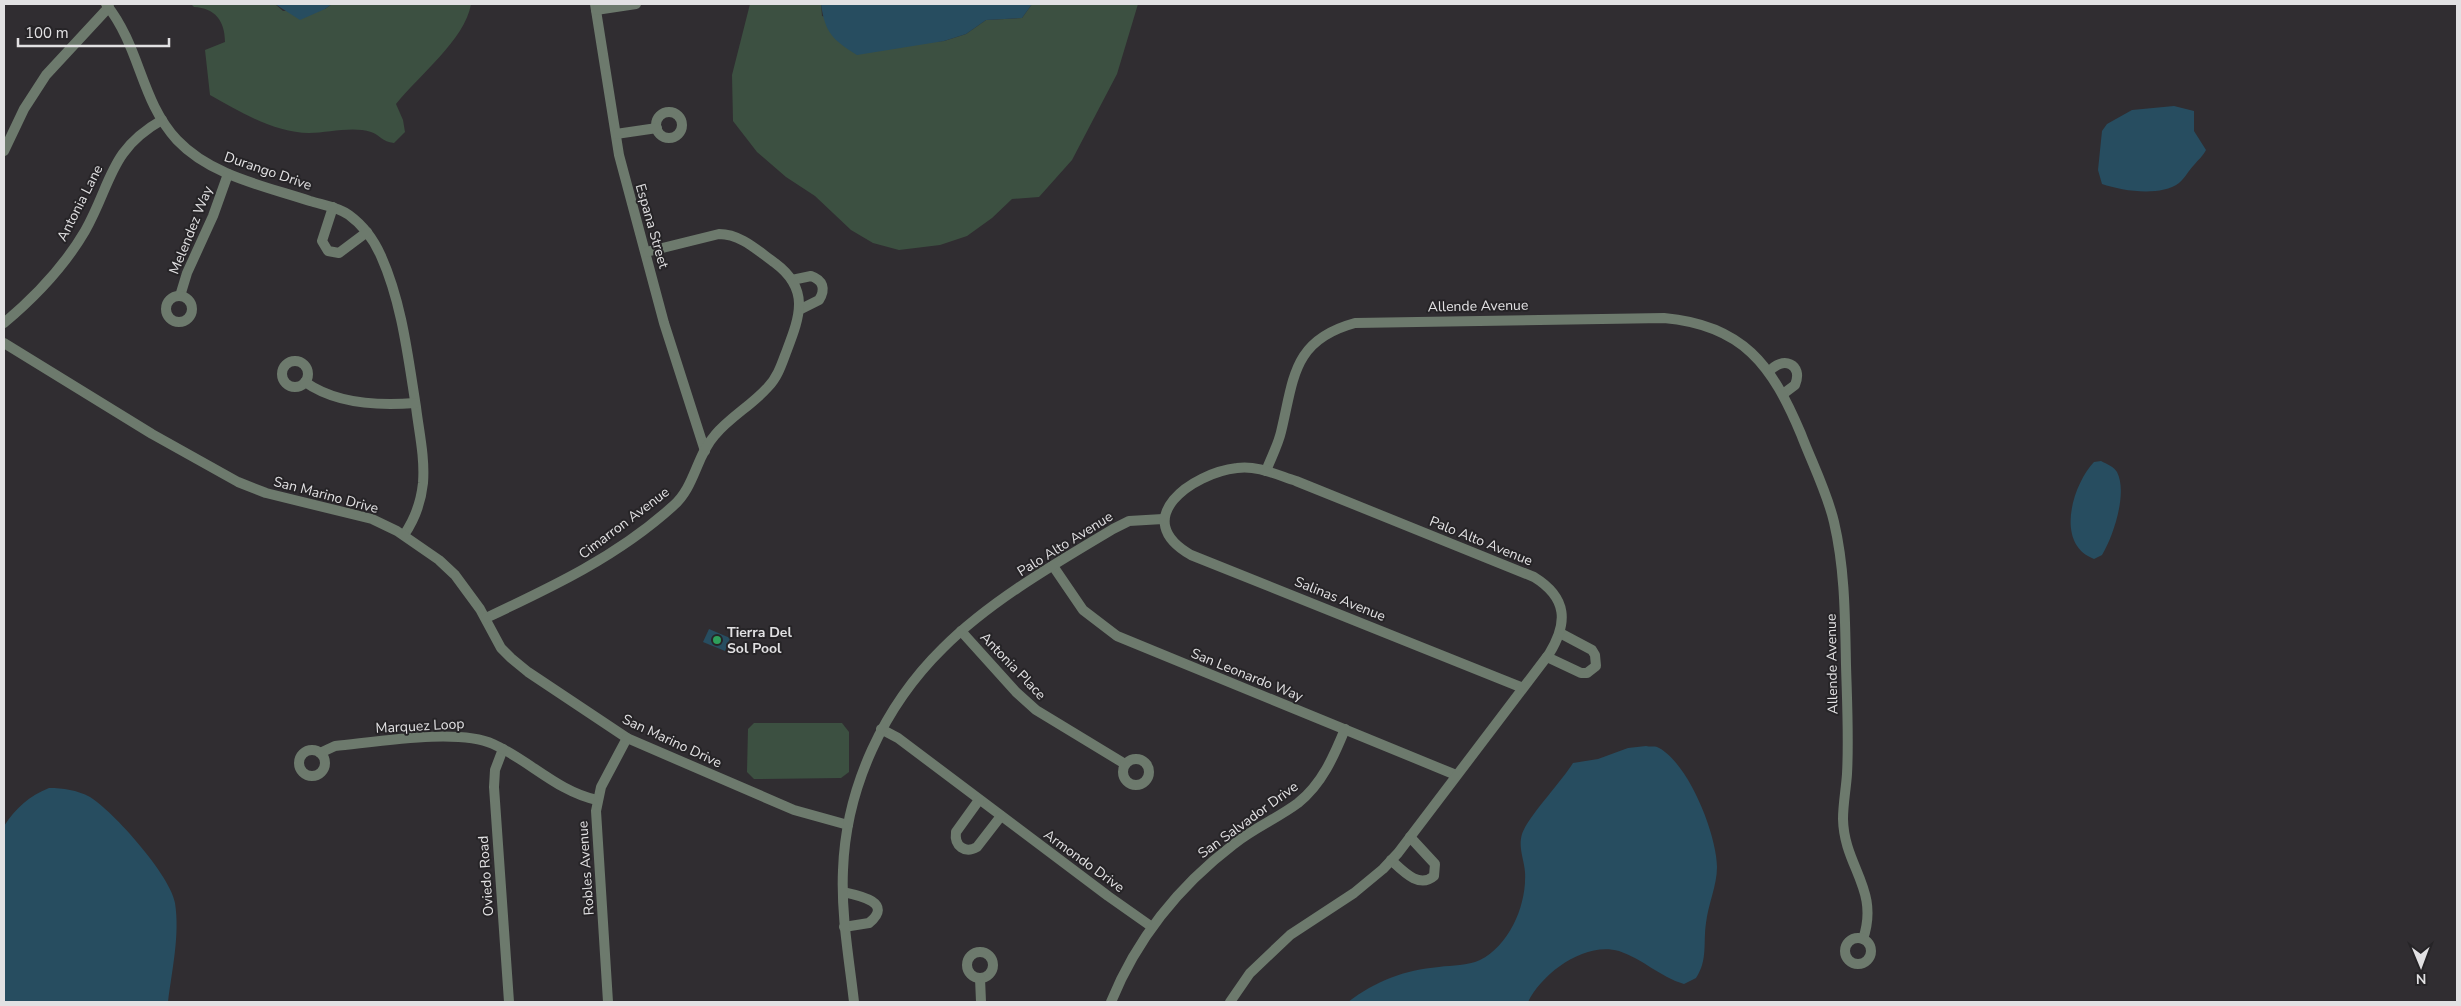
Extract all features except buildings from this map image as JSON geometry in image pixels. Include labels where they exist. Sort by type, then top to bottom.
[{"type":"street","points":[[595,7],[636,4]]},
{"type":"street","points":[[4,151],[24,109],[46,76],[107,5]]},
{"type":"street","name":"Durango Drive","points":[[107,5],[130,41],[150,98],[162,120],[190,152],[228,174],[347,214],[367,232],[382,258],[398,310],[408,352],[422,446],[423,482],[416,513],[404,536]]},
{"type":"street","name":"Espana Street","points":[[595,7],[619,155],[664,323],[705,451]]},
{"type":"street","name":"Antonia Lane","points":[[4,323],[38,293],[70,254],[84,231],[116,162],[125,149],[145,130],[162,120]]},
{"type":"street","points":[[616,134],[657,128]]},
{"type":"street","name":"Melendez Way","points":[[180,296],[187,273],[213,216],[228,174]]},
{"type":"street","points":[[333,208],[322,242],[328,251],[339,253],[367,232]]},
{"type":"street","points":[[646,252],[719,234],[728,234],[749,244],[784,270],[792,280],[801,308],[819,300],[823,288],[821,282],[811,276],[792,280]]},
{"type":"street","name":"Cimarron Avenue","points":[[486,618],[578,574],[610,554],[673,507],[691,483],[714,436],[775,380],[801,308]]},
{"type":"street","name":"Allende Avenue","points":[[1266,471],[1280,434],[1289,389],[1296,367],[1305,354],[1319,340],[1332,331],[1355,323],[1644,318],[1686,320],[1707,326],[1750,351],[1769,372],[1783,394],[1826,497],[1839,543],[1844,590],[1847,710],[1847,776],[1844,832],[1852,863],[1866,895],[1869,922],[1863,939]]},
{"type":"street","name":"San Marino Drive","points":[[4,344],[152,434],[238,482],[266,493],[372,520],[404,536],[439,560],[455,575],[486,618],[501,648],[510,658],[627,738],[769,800],[848,825]]},
{"type":"street","points":[[1769,372],[1777,364],[1783,362],[1794,367],[1798,373],[1795,385],[1783,394]]},
{"type":"street","points":[[305,382],[320,393],[337,398],[367,403],[415,403]]},
{"type":"street","name":"Palo Alto Avenue","points":[[854,1002],[844,927],[843,892],[848,825],[854,795],[882,729],[926,666],[961,631],[990,608],[1053,566],[1129,521],[1163,518],[1169,506],[1194,482],[1205,476],[1238,467],[1266,471],[1296,481],[1534,578],[1550,589],[1556,596],[1563,617],[1560,633],[1547,656],[1391,860],[1354,894],[1290,935],[1250,973],[1230,1002]]},
{"type":"street","name":"Salinas Avenue","points":[[1163,518],[1164,529],[1170,540],[1191,555],[1523,688]]},
{"type":"street","name":"San Leonardo Way","points":[[1053,566],[1083,610],[1117,636],[1456,775]]},
{"type":"street","name":"Antonia Place","points":[[961,631],[1016,692],[1036,710],[1125,764]]},
{"type":"street","points":[[1547,656],[1581,673],[1587,673],[1596,666],[1597,660],[1592,650],[1560,633]]},
{"type":"street","name":"Armondo Drive","points":[[882,729],[898,738],[1152,927]]},
{"type":"street","name":"San Salvador Drive","points":[[1112,1002],[1122,977],[1152,927],[1181,890],[1209,864],[1249,832],[1298,803],[1316,785],[1328,767],[1345,729]]},
{"type":"street","name":"Marquez Loop","points":[[320,753],[335,746],[465,736],[478,738],[502,749],[564,788],[597,800]]},
{"type":"street","name":"Robles Avenue","points":[[608,1002],[597,800],[601,787],[627,738]]},
{"type":"street","name":"Oviedo Road","points":[[502,749],[495,770],[494,787],[509,1002]]},
{"type":"street","points":[[979,800],[956,832],[955,838],[961,848],[972,850],[1001,816]]},
{"type":"street","points":[[1391,860],[1418,880],[1426,881],[1434,876],[1435,864],[1410,837]]},
{"type":"street","points":[[843,892],[869,898],[876,908],[876,914],[869,923],[844,927]]},
{"type":"street","points":[[980,978],[981,1002]]},
{"type":"green space","points":[[191,4],[275,4],[283,11],[325,9],[332,4],[471,4],[460,31],[440,57],[396,104],[403,120],[405,132],[394,143],[364,130],[309,133],[283,129],[257,120],[210,95],[205,50],[225,42],[225,35],[221,22],[213,13],[194,7]]},
{"type":"green space","points":[[750,4],[821,4],[822,16],[930,42],[944,41],[966,34],[986,20],[1022,18],[1032,4],[1138,4],[1117,74],[1072,160],[1039,197],[1012,199],[992,218],[967,236],[940,245],[899,250],[873,243],[851,230],[815,196],[786,177],[757,152],[733,121],[732,75]]},
{"type":"green space","points":[[754,723],[842,723],[849,732],[849,772],[841,778],[754,779],[747,772],[748,729]]},
{"type":"water","points":[[275,4],[332,4],[300,20]]},
{"type":"water","points":[[821,4],[1032,4],[1022,18],[986,20],[966,34],[944,41],[857,55],[831,35],[825,22]]},
{"type":"water","points":[[2174,106],[2194,111],[2194,131],[2206,150],[2181,181],[2171,187],[2152,191],[2120,189],[2102,184],[2098,170],[2102,131],[2107,124],[2132,110]]},
{"type":"water","points":[[2101,461],[2117,472],[2121,491],[2118,515],[2111,537],[2102,555],[2094,559],[2082,551],[2074,541],[2071,528],[2071,513],[2074,498],[2086,472],[2094,462]]},
{"type":"water","name":"Tierra Del Sol Pool","points":[[709,629],[730,638],[725,651],[703,642]]},
{"type":"water","points":[[1657,747],[1668,755],[1690,783],[1699,800],[1716,853],[1717,874],[1707,916],[1704,958],[1696,978],[1684,984],[1667,977],[1628,954],[1606,949],[1579,955],[1554,970],[1543,980],[1528,1002],[1348,1002],[1380,982],[1402,974],[1470,963],[1480,960],[1491,953],[1508,934],[1520,910],[1525,884],[1521,839],[1525,827],[1537,809],[1573,763],[1598,759],[1628,748]]},
{"type":"water","points":[[49,788],[65,789],[80,793],[100,804],[140,845],[171,891],[175,903],[177,927],[168,1002],[4,1002],[4,826],[24,803]]},
{"type":"place","name":"Tierra Del Sol Pool","points":[[717,640]]}]
